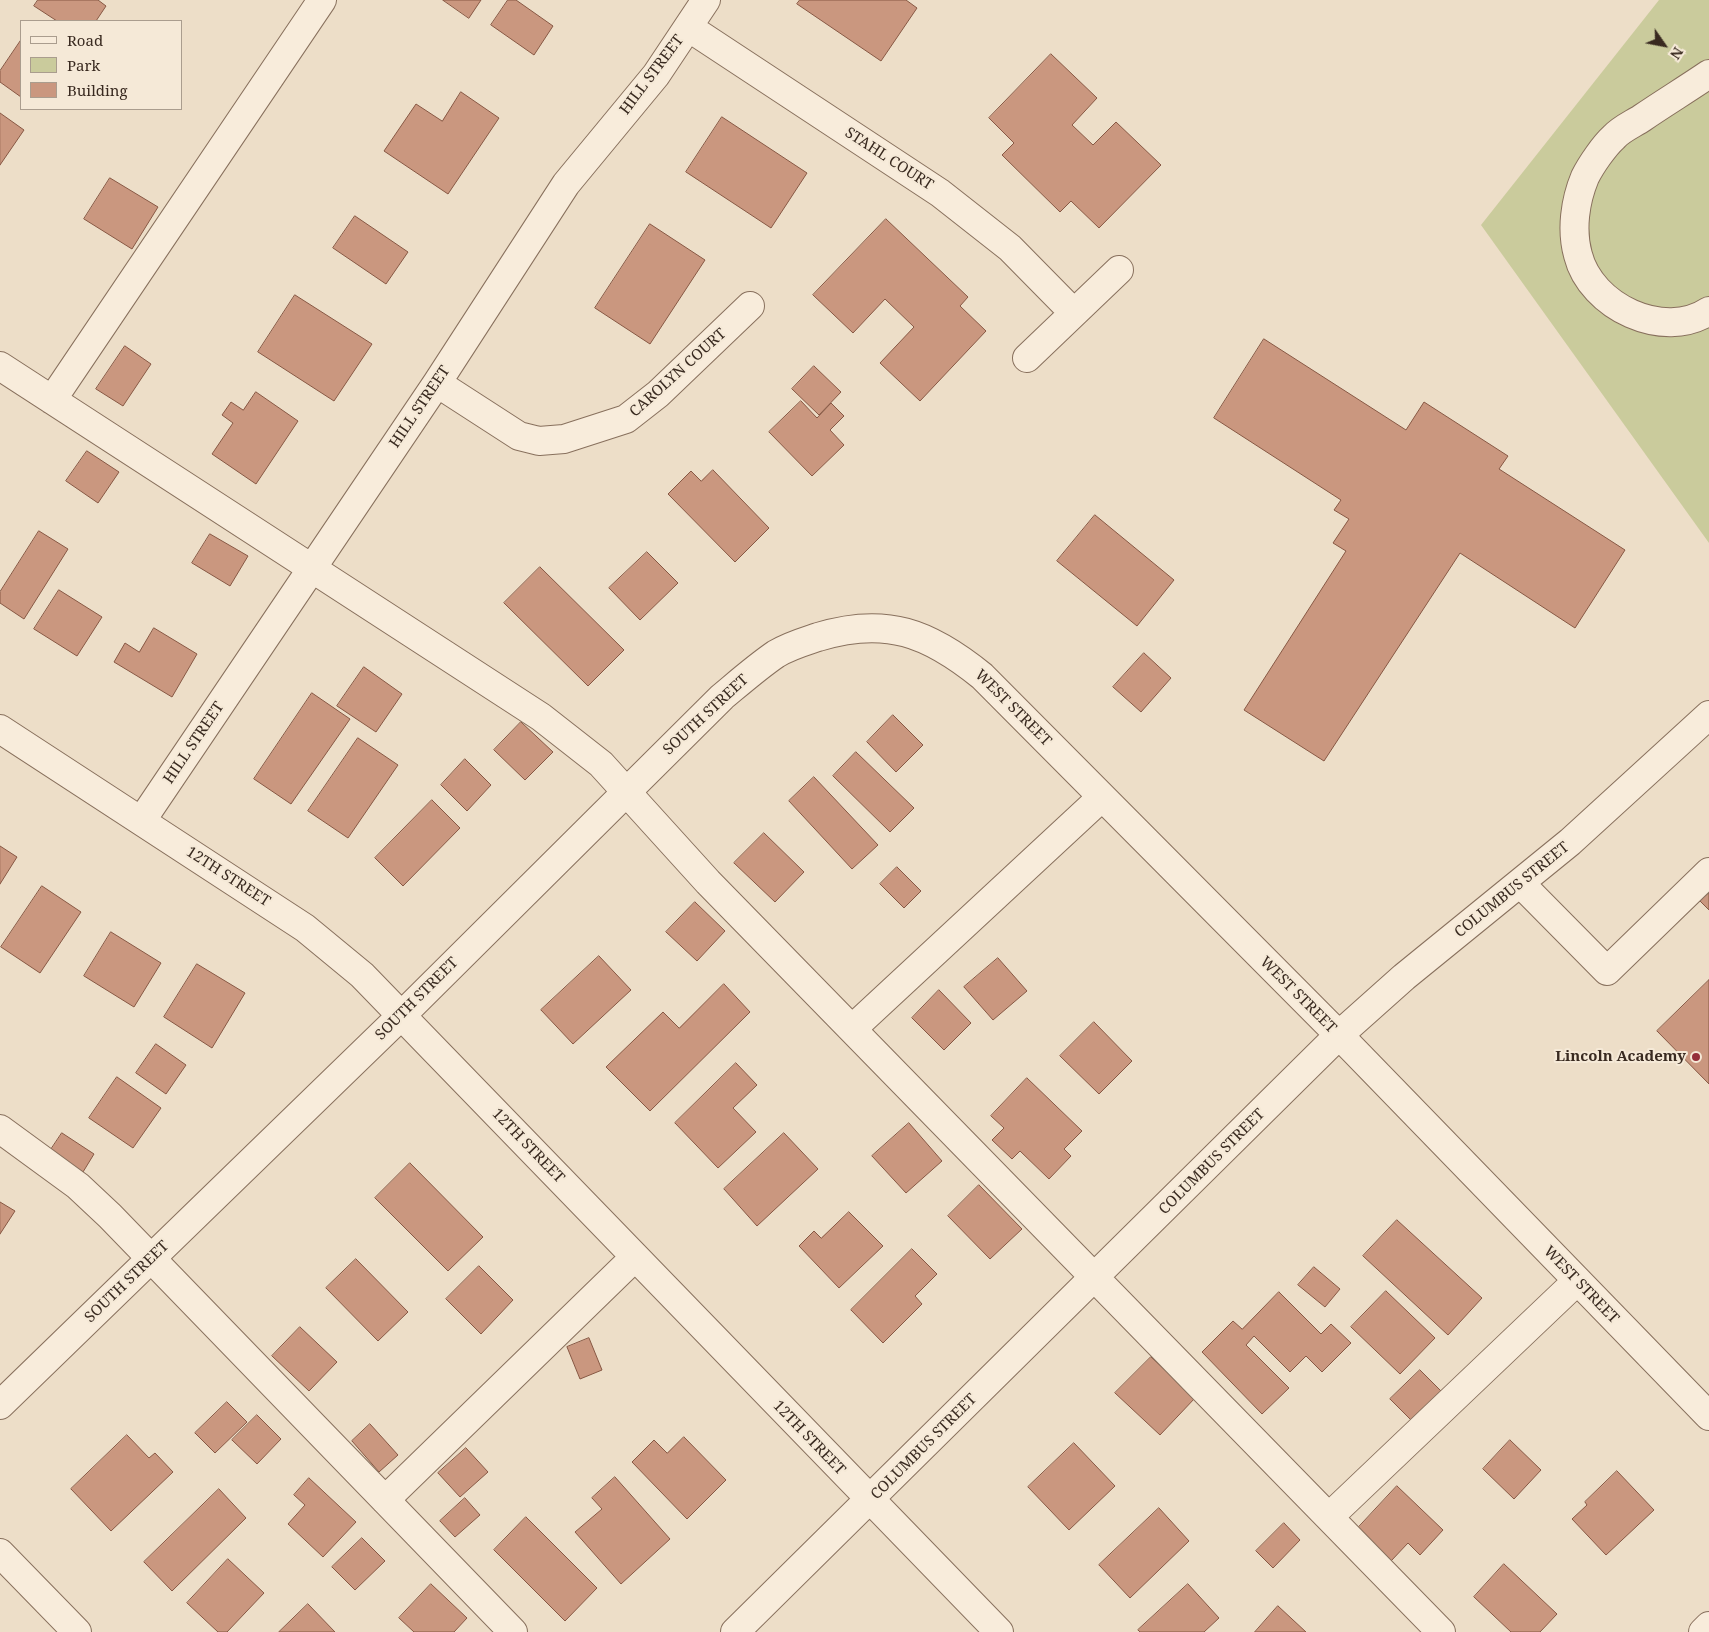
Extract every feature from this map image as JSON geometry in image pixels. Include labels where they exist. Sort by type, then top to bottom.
[{"type":"street","points":[[52,400],[322,0]]},
{"type":"street","name":"HILL STREET","points":[[142,820],[437,383],[566,184],[656,75],[706,0]]},
{"type":"street","name":"STAHL COURT","points":[[688,27],[940,192],[1010,248],[1073,312]]},
{"type":"street","points":[[1709,74],[1614,136],[1586,176],[1574,211],[1578,256],[1592,284],[1613,303],[1642,318],[1664,324],[1698,318],[1709,311]]},
{"type":"street","points":[[1027,358],[1119,270]]},
{"type":"street","name":"CAROLYN COURT","points":[[437,383],[519,436],[539,441],[564,439],[626,419],[658,394],[750,306]]},
{"type":"street","points":[[0,366],[541,717],[588,753],[708,882],[1441,1632]]},
{"type":"street","name":"SOUTH STREET","points":[[0,1405],[402,1015],[722,697],[777,653],[798,644],[856,628]]},
{"type":"street","name":"WEST STREET","points":[[856,628],[878,628],[910,633],[925,638],[954,653],[982,676],[1339,1036],[1709,1416]]},
{"type":"street","name":"COLUMBUS STREET","points":[[735,1632],[1339,1036],[1404,977],[1521,884],[1570,842],[1709,715]]},
{"type":"street","name":"12TH STREET","points":[[0,729],[305,928],[362,975],[999,1632]]},
{"type":"street","points":[[852,1029],[1102,797]]},
{"type":"street","points":[[1521,884],[1606,971],[1709,872]]},
{"type":"street","points":[[0,1129],[78,1186],[513,1632]]},
{"type":"street","points":[[385,1500],[635,1257]]},
{"type":"street","points":[[1329,1517],[1577,1280]]},
{"type":"street","points":[[0,1553],[77,1632]]},
{"type":"street","points":[[1703,1632],[1709,1626]]},
{"type":"green space","points":[[1659,0],[1709,0],[1709,543],[1481,225]]},
{"type":"building","points":[[38,0],[98,0],[106,6],[97,20],[55,20],[34,6]]},
{"type":"building","points":[[443,0],[481,0],[469,18]]},
{"type":"building","points":[[508,0],[516,0],[553,26],[534,55],[491,25]]},
{"type":"building","points":[[800,0],[906,0],[917,8],[881,61],[797,4]]},
{"type":"building","points":[[20,41],[20,96],[0,82],[0,71]]},
{"type":"building","points":[[1051,54],[1097,98],[1072,125],[1093,145],[1116,122],[1161,165],[1099,228],[1071,201],[1060,212],[1002,155],[1014,143],[989,118]]},
{"type":"building","points":[[461,92],[499,118],[448,194],[384,151],[416,104],[442,121]]},
{"type":"building","points":[[0,113],[24,130],[0,165]]},
{"type":"building","points":[[722,117],[807,173],[771,228],[686,172]]},
{"type":"building","points":[[110,178],[158,207],[132,249],[84,219]]},
{"type":"building","points":[[355,216],[408,252],[386,284],[333,248]]},
{"type":"building","points":[[886,219],[968,297],[960,306],[986,331],[920,401],[880,363],[914,327],[885,299],[853,333],[813,295]]},
{"type":"building","points":[[650,224],[705,260],[650,344],[595,308]]},
{"type":"building","points":[[295,295],[372,344],[334,401],[258,352]]},
{"type":"building","points":[[1264,339],[1406,430],[1424,402],[1508,456],[1499,469],[1625,550],[1575,628],[1460,553],[1324,761],[1244,710],[1346,551],[1333,543],[1349,519],[1334,510],[1341,500],[1214,418]]},
{"type":"building","points":[[125,346],[151,364],[123,406],[96,389]]},
{"type":"building","points":[[814,366],[841,392],[819,415],[792,389]]},
{"type":"building","points":[[256,392],[298,421],[256,484],[212,454],[233,423],[222,415],[231,402],[243,410]]},
{"type":"building","points":[[801,401],[817,418],[831,403],[844,416],[830,430],[844,445],[812,476],[769,432]]},
{"type":"building","points":[[87,451],[119,472],[98,503],[66,481]]},
{"type":"building","points":[[713,470],[769,528],[735,562],[668,494],[691,471],[701,481]]},
{"type":"building","points":[[1095,515],[1174,580],[1137,626],[1057,561]]},
{"type":"building","points":[[39,531],[68,549],[24,619],[0,603],[0,592]]},
{"type":"building","points":[[210,534],[248,556],[230,586],[192,563]]},
{"type":"building","points":[[647,552],[678,583],[640,620],[609,588]]},
{"type":"building","points":[[540,567],[624,650],[588,686],[504,603]]},
{"type":"building","points":[[59,590],[102,617],[77,656],[34,629]]},
{"type":"building","points":[[154,628],[197,654],[172,697],[114,662],[125,643],[139,652]]},
{"type":"building","points":[[1144,653],[1171,678],[1141,712],[1113,687]]},
{"type":"building","points":[[364,667],[402,694],[376,732],[337,706]]},
{"type":"building","points":[[312,693],[350,719],[291,804],[254,779]]},
{"type":"building","points":[[893,715],[923,745],[896,772],[867,742]]},
{"type":"building","points":[[521,722],[553,752],[525,780],[494,750]]},
{"type":"building","points":[[358,738],[398,765],[348,838],[308,811]]},
{"type":"building","points":[[856,752],[914,808],[890,832],[833,776]]},
{"type":"building","points":[[465,759],[491,785],[467,811],[441,785]]},
{"type":"building","points":[[814,777],[878,845],[852,869],[789,801]]},
{"type":"building","points":[[432,800],[460,828],[403,886],[375,858]]},
{"type":"building","points":[[764,833],[804,872],[775,902],[734,863]]},
{"type":"building","points":[[0,846],[17,857],[0,884]]},
{"type":"building","points":[[897,867],[921,891],[904,908],[880,884]]},
{"type":"building","points":[[42,886],[81,912],[40,973],[1,947]]},
{"type":"building","points":[[1709,893],[1709,910],[1700,901]]},
{"type":"building","points":[[695,902],[725,931],[697,961],[666,932]]},
{"type":"building","points":[[111,932],[161,963],[134,1007],[84,976]]},
{"type":"building","points":[[599,956],[631,990],[573,1044],[541,1010]]},
{"type":"building","points":[[998,958],[1027,991],[993,1020],[964,987]]},
{"type":"building","points":[[197,964],[245,993],[212,1048],[164,1017]]},
{"type":"building","name":"Lincoln Academy","points":[[1709,980],[1709,1084],[1657,1031]]},
{"type":"building","points":[[724,984],[750,1012],[650,1111],[606,1067],[663,1012],[679,1028]]},
{"type":"building","points":[[939,990],[971,1023],[944,1050],[912,1018]]},
{"type":"building","points":[[1094,1022],[1132,1061],[1099,1094],[1060,1056]]},
{"type":"building","points":[[156,1044],[186,1065],[166,1094],[136,1073]]},
{"type":"building","points":[[736,1063],[757,1085],[733,1108],[756,1132],[718,1168],[675,1123]]},
{"type":"building","points":[[117,1077],[161,1108],[133,1148],[89,1118]]},
{"type":"building","points":[[1027,1078],[1082,1131],[1064,1149],[1071,1156],[1049,1179],[1020,1151],[1012,1159],[992,1140],[1004,1128],[991,1116]]},
{"type":"building","points":[[909,1123],[942,1161],[906,1193],[872,1156]]},
{"type":"building","points":[[62,1133],[94,1154],[83,1172],[50,1151]]},
{"type":"building","points":[[784,1133],[818,1169],[757,1226],[724,1189]]},
{"type":"building","points":[[410,1163],[483,1237],[448,1271],[375,1198]]},
{"type":"building","points":[[979,1185],[1022,1229],[990,1259],[948,1216]]},
{"type":"building","points":[[0,1202],[15,1211],[0,1234]]},
{"type":"building","points":[[849,1212],[883,1246],[839,1288],[799,1246],[814,1231],[821,1238]]},
{"type":"building","points":[[1397,1220],[1482,1298],[1448,1335],[1363,1256]]},
{"type":"building","points":[[912,1249],[937,1274],[915,1296],[922,1304],[883,1343],[851,1310]]},
{"type":"building","points":[[356,1259],[408,1312],[378,1341],[326,1288]]},
{"type":"building","points":[[479,1266],[513,1300],[481,1334],[446,1299]]},
{"type":"building","points":[[1314,1267],[1340,1289],[1325,1307],[1298,1285]]},
{"type":"building","points":[[1386,1291],[1435,1338],[1400,1374],[1351,1327]]},
{"type":"building","points":[[1279,1292],[1321,1334],[1331,1324],[1351,1343],[1322,1372],[1306,1356],[1290,1372],[1254,1336],[1246,1345],[1289,1388],[1262,1414],[1202,1352],[1233,1321],[1242,1329]]},
{"type":"building","points":[[300,1327],[337,1362],[309,1391],[272,1356]]},
{"type":"building","points":[[589,1338],[602,1370],[580,1379],[567,1347]]},
{"type":"building","points":[[1151,1357],[1195,1398],[1160,1435],[1115,1393]]},
{"type":"building","points":[[1420,1370],[1446,1396],[1416,1425],[1390,1399]]},
{"type":"building","points":[[227,1402],[247,1422],[215,1453],[195,1433]]},
{"type":"building","points":[[257,1415],[281,1439],[257,1464],[232,1440]]},
{"type":"building","points":[[370,1424],[398,1455],[379,1472],[352,1441]]},
{"type":"building","points":[[127,1435],[149,1458],[155,1453],[173,1472],[111,1531],[71,1489]]},
{"type":"building","points":[[684,1437],[726,1480],[687,1519],[632,1462],[654,1440],[667,1453]]},
{"type":"building","points":[[1510,1440],[1541,1470],[1514,1499],[1483,1469]]},
{"type":"building","points":[[1074,1443],[1115,1486],[1069,1530],[1028,1487]]},
{"type":"building","points":[[466,1448],[488,1472],[460,1497],[438,1473]]},
{"type":"building","points":[[1617,1471],[1654,1510],[1606,1555],[1572,1519],[1587,1505],[1585,1502]]},
{"type":"building","points":[[615,1477],[670,1539],[621,1584],[575,1532],[602,1509],[592,1498]]},
{"type":"building","points":[[309,1478],[356,1522],[323,1557],[288,1524],[305,1505],[294,1495]]},
{"type":"building","points":[[1397,1486],[1443,1530],[1420,1555],[1408,1543],[1391,1561],[1357,1529]]},
{"type":"building","points":[[219,1489],[246,1518],[172,1591],[144,1562]]},
{"type":"building","points":[[465,1498],[480,1515],[455,1537],[440,1521]]},
{"type":"building","points":[[1159,1508],[1189,1541],[1130,1598],[1099,1565]]},
{"type":"building","points":[[526,1517],[597,1588],[565,1621],[494,1550]]},
{"type":"building","points":[[1284,1523],[1300,1540],[1273,1568],[1256,1551]]},
{"type":"building","points":[[362,1538],[385,1561],[355,1590],[332,1567]]},
{"type":"building","points":[[228,1559],[264,1593],[227,1632],[218,1632],[187,1603]]},
{"type":"building","points":[[1504,1564],[1557,1614],[1540,1632],[1511,1632],[1474,1597]]},
{"type":"building","points":[[431,1584],[467,1618],[454,1632],[414,1632],[399,1618]]},
{"type":"building","points":[[1188,1584],[1219,1618],[1204,1632],[1140,1632],[1138,1630]]},
{"type":"building","points":[[308,1604],[335,1632],[279,1632]]},
{"type":"building","points":[[1278,1606],[1306,1632],[1255,1632]]},
{"type":"place","name":"Lincoln Academy","points":[[1696,1057]]}]
